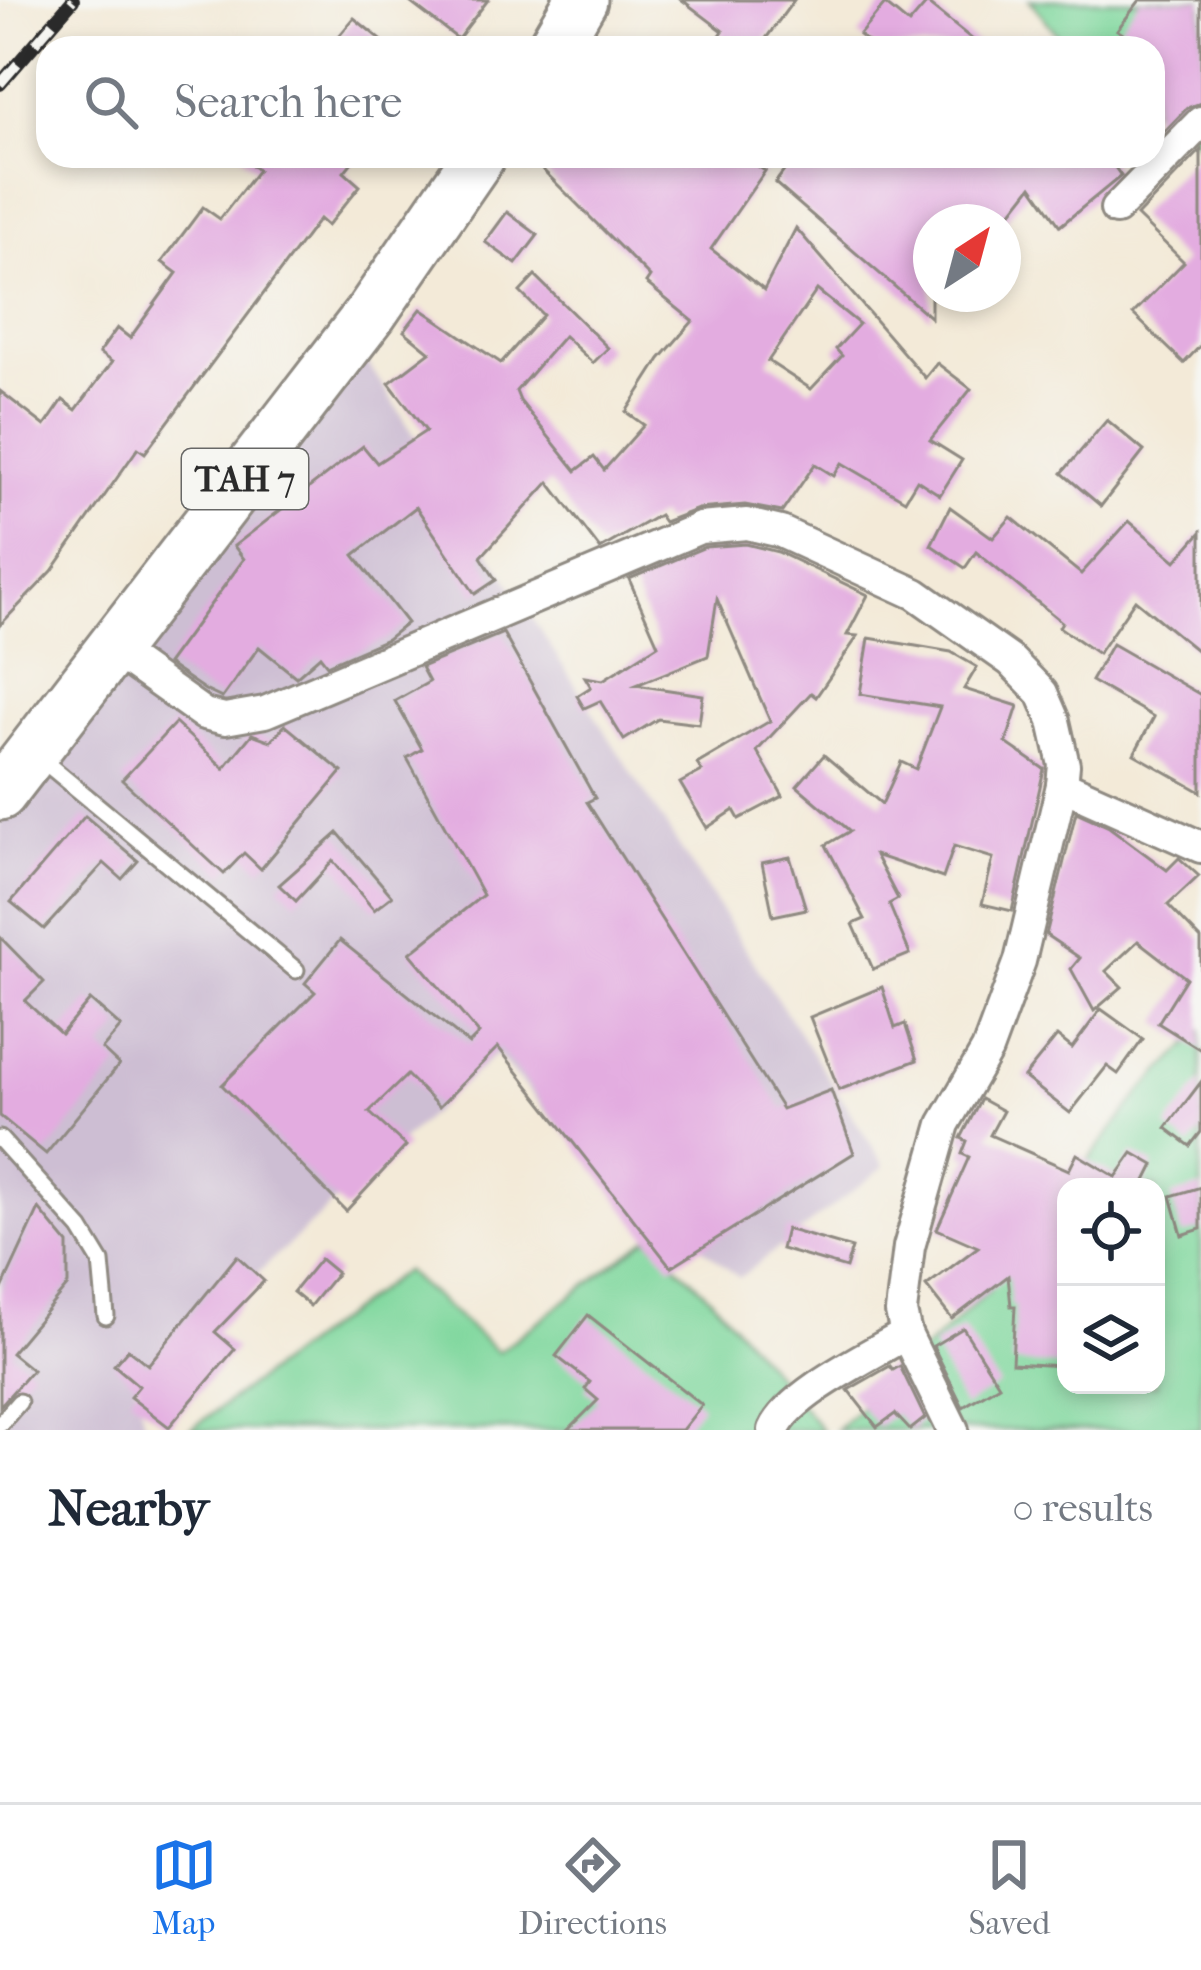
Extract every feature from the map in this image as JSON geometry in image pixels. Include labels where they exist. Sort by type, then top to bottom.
[{"type":"highway","points":[[560,36],[581,0]]},
{"type":"highway","name":"TAH 7","points":[[0,794],[371,313],[471,168]]},
{"type":"street","points":[[1165,159],[1201,122]]},
{"type":"street","points":[[1116,209],[1156,168]]},
{"type":"street","points":[[115,650],[204,714],[225,719],[265,712],[700,528],[747,524],[836,554],[916,594],[1011,661],[1042,693],[1064,765],[1020,961],[987,1050],[944,1124],[918,1206],[903,1288],[906,1334],[952,1430]]},
{"type":"street","points":[[1062,785],[1201,848]]},
{"type":"street","points":[[774,1430],[780,1416],[815,1390],[906,1334]]},
{"type":"lane","points":[[33,753],[296,970]]},
{"type":"lane","points":[[0,1138],[81,1228],[101,1262],[106,1316]]},
{"type":"lane","points":[[0,1424],[19,1402]]},
{"type":"shaded area","points":[[346,329],[885,1166],[739,1278],[569,1138],[496,1054],[135,1386],[146,1430],[0,1430],[0,779]]},
{"type":"green space","points":[[1030,0],[1201,0],[1201,145],[1165,119],[1165,36],[1058,36]]},
{"type":"green space","points":[[1201,1032],[1201,1430],[836,1430],[988,1292],[1057,1202],[1057,1394],[1165,1394],[1165,1178],[1075,1178],[1143,1090]]},
{"type":"green space","points":[[648,1238],[712,1299],[822,1430],[190,1430],[404,1271],[498,1352]]},
{"type":"building","points":[[407,0],[488,0],[460,36]]},
{"type":"building","points":[[682,0],[794,0],[768,36],[719,36],[723,31]]},
{"type":"building","points":[[1140,0],[1201,0],[1201,103],[1187,108],[1165,131],[1165,36],[1126,36],[1117,30]]},
{"type":"building","points":[[927,3],[968,36],[859,35],[885,4],[909,24]]},
{"type":"building","points":[[354,18],[376,36],[339,36]]},
{"type":"building","points":[[1201,150],[1201,345],[1184,363],[1133,314],[1184,262],[1137,216]]},
{"type":"building","points":[[347,168],[344,172],[360,186],[327,226],[319,219],[145,453],[138,448],[52,571],[0,625],[0,391],[45,426],[63,400],[76,410],[112,362],[99,353],[117,328],[130,338],[177,273],[162,262],[203,207],[220,219],[258,170]]},
{"type":"building","points":[[541,168],[765,171],[711,249],[764,290],[796,228],[925,378],[937,363],[971,389],[930,440],[962,460],[940,495],[917,480],[905,500],[842,463],[834,476],[815,464],[782,512],[745,505],[698,509],[664,522],[659,515],[600,549],[549,482],[481,557],[496,580],[475,594],[416,507],[354,555],[407,623],[387,639],[327,665],[320,656],[296,677],[259,647],[222,698],[167,664],[244,559],[234,546],[363,446],[377,463],[426,431],[389,383],[430,352],[404,331],[421,309],[501,363],[543,315],[520,292],[535,276],[608,348],[593,363],[564,336],[516,391],[576,471],[594,457],[604,470],[644,425],[626,412],[660,359],[693,321],[646,283],[650,277]],"holes":[[[817,290],[859,324],[836,349],[842,356],[811,389],[768,361]]]},
{"type":"building","points":[[786,168],[1115,168],[1121,176],[1060,226],[1032,186],[1018,204],[913,204],[913,302],[775,183]]},
{"type":"building","points":[[507,212],[538,235],[516,264],[485,242]]},
{"type":"building","points":[[1107,420],[1144,451],[1101,506],[1062,473]]},
{"type":"building","points":[[950,507],[993,538],[1011,517],[1081,574],[1129,521],[1176,561],[1201,532],[1201,654],[1135,600],[1098,654],[1059,627],[1062,622],[976,552],[965,568],[931,545]]},
{"type":"building","points":[[746,544],[778,552],[868,595],[847,635],[858,636],[816,697],[811,693],[757,751],[783,796],[739,819],[734,810],[707,828],[680,783],[702,771],[697,764],[770,721],[717,599],[708,656],[636,685],[703,695],[699,724],[658,719],[624,740],[600,701],[584,708],[577,696],[591,687],[585,677],[603,680],[658,645],[629,579],[705,547]]},
{"type":"building","points":[[503,633],[595,798],[587,802],[782,1109],[831,1090],[854,1153],[671,1267],[498,1047],[439,1107],[407,1075],[369,1112],[406,1146],[346,1211],[222,1085],[315,992],[305,983],[340,940],[469,1044],[479,1034],[410,953],[483,895],[407,758],[422,749],[395,701],[429,682],[421,667]]},
{"type":"building","points":[[869,638],[951,652],[977,667],[964,689],[1018,706],[1006,743],[1044,769],[1012,911],[982,904],[993,858],[954,846],[943,878],[875,855],[898,899],[889,904],[910,954],[873,969],[853,924],[865,919],[826,845],[850,831],[797,786],[824,755],[882,804],[901,762],[916,769],[940,707],[860,694]]},
{"type":"building","points":[[1112,644],[1201,695],[1201,792],[1134,754],[1154,717],[1091,681]]},
{"type":"building","points":[[175,723],[224,768],[252,734],[271,741],[285,725],[342,772],[261,869],[244,853],[224,874],[122,780]]},
{"type":"building","points":[[1076,812],[1109,827],[1167,870],[1179,858],[1199,876],[1168,905],[1201,939],[1201,1050],[1158,1023],[1186,978],[1138,941],[1106,971],[1122,987],[1094,1011],[1071,969],[1080,958],[1046,935]]},
{"type":"building","points":[[85,816],[138,861],[122,879],[104,863],[44,929],[11,902]]},
{"type":"building","points":[[338,833],[392,896],[374,910],[333,861],[296,901],[279,885]]},
{"type":"building","points":[[790,857],[806,909],[773,916],[762,863]]},
{"type":"building","points":[[0,937],[44,982],[25,1001],[61,1034],[90,1000],[121,1027],[102,1049],[119,1065],[46,1154],[0,1116]]},
{"type":"building","points":[[882,987],[895,1028],[905,1024],[917,1060],[839,1090],[810,1017]]},
{"type":"building","points":[[1101,1009],[1143,1039],[1118,1074],[1107,1066],[1070,1113],[1024,1077],[1057,1036],[1072,1048]]},
{"type":"building","points":[[1201,1082],[1201,1132],[1190,1146],[1166,1128]]},
{"type":"building","points":[[981,1099],[1003,1111],[990,1135],[1069,1170],[1077,1154],[1116,1177],[1133,1153],[1154,1165],[1148,1178],[1057,1178],[1057,1366],[1012,1363],[1015,1306],[1011,1306],[1008,1276],[952,1319],[926,1286],[978,1247],[937,1229],[969,1157],[962,1154],[967,1141],[961,1138]]},
{"type":"building","points":[[1201,1187],[1201,1229],[1182,1235],[1171,1196]]},
{"type":"building","points":[[39,1209],[68,1244],[68,1285],[11,1353],[32,1370],[0,1406],[0,1293]]},
{"type":"building","points":[[786,1229],[852,1248],[846,1268],[781,1249]]},
{"type":"building","points":[[237,1256],[264,1281],[215,1332],[235,1349],[169,1427],[130,1397],[139,1386],[114,1365],[128,1349],[148,1365]]},
{"type":"building","points":[[320,1259],[337,1273],[310,1306],[293,1292]]},
{"type":"building","points":[[588,1315],[702,1405],[682,1430],[568,1430],[598,1400],[585,1389],[590,1382],[556,1356]]},
{"type":"building","points":[[963,1328],[999,1385],[963,1407],[933,1346]]},
{"type":"building","points":[[890,1366],[893,1370],[900,1366],[925,1418],[910,1430],[895,1414],[877,1427],[848,1390]]},
{"type":"railway","points":[[42,36],[73,0]]},
{"type":"railway","points":[[0,84],[36,43]]}]
